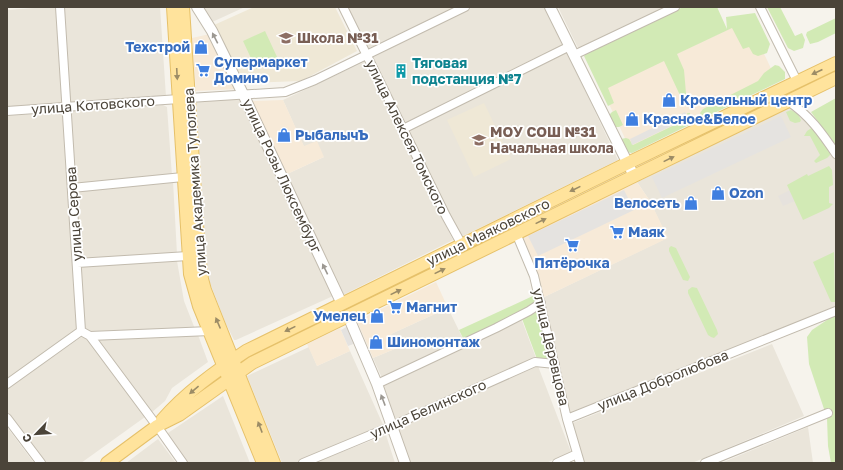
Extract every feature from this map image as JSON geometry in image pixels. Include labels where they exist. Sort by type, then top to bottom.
[{"type":"main road","name":"улица Академика Туполева","points":[[173,7],[184,98],[202,279],[228,362],[274,463]]},
{"type":"main road","name":"улица Академика Туполева","points":[[183,7],[183,177],[190,274],[194,292],[210,331],[228,362]]},
{"type":"main road","name":"улица Маяковского","points":[[157,426],[171,409],[228,362],[246,351],[628,163],[836,63]]},
{"type":"main road","name":"улица Маяковского","points":[[107,463],[157,426],[178,414],[252,363],[788,100],[836,78]]},
{"type":"main road","name":"улица Академика Туполева","points":[[234,376],[262,463]]},
{"type":"street","name":"улица Серова","points":[[60,7],[81,331]]},
{"type":"street","name":"улица Розы Люксембург","points":[[197,7],[212,32],[243,94],[342,304]]},
{"type":"street","name":"улица Алексея Томского","points":[[343,7],[446,216],[462,245]]},
{"type":"street","name":"улица Котовского","points":[[7,111],[285,92],[315,80],[465,7]]},
{"type":"street","points":[[550,7],[634,176]]},
{"type":"street","points":[[403,129],[572,51],[675,7]]},
{"type":"street","points":[[760,7],[797,81]]},
{"type":"street","points":[[788,100],[816,125],[836,154]]},
{"type":"street","points":[[72,188],[183,177]]},
{"type":"street","name":"улица Деревцова","points":[[516,233],[534,276],[567,419],[580,463]]},
{"type":"street","points":[[77,263],[188,256]]},
{"type":"street","points":[[377,384],[496,328],[541,303]]},
{"type":"street","name":"улица Добролюбова","points":[[567,419],[758,341],[836,311]]},
{"type":"street","points":[[348,316],[377,384],[405,463]]},
{"type":"street","points":[[7,384],[81,331],[90,336],[183,463]]},
{"type":"street","points":[[90,336],[210,331]]},
{"type":"street","name":"улица Белинского","points":[[303,463],[392,426],[535,362],[555,364]]},
{"type":"street","points":[[705,463],[828,413]]},
{"type":"street","points":[[7,418],[40,463]]},
{"type":"street","points":[[557,463],[577,454]]},
{"type":"shaded area","points":[[57,7],[64,104],[7,109],[7,10]]},
{"type":"shaded area","points":[[64,7],[160,7],[166,97],[70,104]]},
{"type":"shaded area","points":[[201,7],[245,7],[210,23]]},
{"type":"shaded area","name":"Школа №31","points":[[254,7],[335,7],[357,51],[301,81],[244,83],[214,25]]},
{"type":"shaded area","points":[[346,7],[456,7],[367,49]]},
{"type":"shaded area","points":[[473,7],[544,7],[564,48],[404,124],[371,54]]},
{"type":"shaded area","points":[[558,7],[669,7],[579,50]]},
{"type":"shaded area","points":[[748,20],[776,79],[630,149],[602,89]]},
{"type":"shaded area","points":[[210,34],[237,89],[196,91],[192,38]]},
{"type":"shaded area","points":[[566,51],[618,160],[461,237],[407,130]]},
{"type":"shaded area","points":[[364,62],[453,240],[341,296],[285,175],[324,157],[304,147],[283,100]]},
{"type":"shaded area","points":[[231,98],[243,101],[333,296],[236,340],[234,340],[226,324],[210,283],[207,269],[196,101]]},
{"type":"shaded area","points":[[283,100],[304,146],[317,141],[324,157],[285,175],[250,101]]},
{"type":"shaded area","name":"МОУ СОШ №31 Начальная школа","points":[[484,103],[511,159],[474,177],[447,120]]},
{"type":"shaded area","points":[[794,104],[836,154],[836,311],[567,419],[540,299],[667,238],[650,201],[637,182]]},
{"type":"shaded area","points":[[163,105],[167,107],[172,176],[75,184],[71,111]]},
{"type":"shaded area","points":[[64,112],[77,331],[7,380],[7,116]]},
{"type":"shaded area","points":[[685,112],[688,118],[632,145],[630,139]]},
{"type":"shaded area","points":[[781,116],[791,137],[662,198],[652,177]]},
{"type":"shaded area","points":[[173,181],[177,254],[80,259],[76,190]]},
{"type":"shaded area","points":[[637,182],[650,201],[668,238],[540,299],[519,239]]},
{"type":"shaded area","points":[[624,190],[634,210],[538,256],[528,236]]},
{"type":"shaded area","points":[[790,190],[795,201],[783,206],[778,196]]},
{"type":"shaded area","points":[[177,261],[184,301],[195,329],[90,334],[85,330],[81,266]]},
{"type":"shaded area","points":[[436,282],[448,308],[391,334],[397,348],[373,358],[357,321]]},
{"type":"shaded area","points":[[448,308],[464,341],[382,378],[373,358],[397,348],[391,334]]},
{"type":"shaded area","points":[[521,318],[536,358],[396,419],[382,386]]},
{"type":"shaded area","points":[[348,326],[356,343],[348,346],[341,330]]},
{"type":"shaded area","points":[[340,328],[350,351],[317,366],[307,344]]},
{"type":"shaded area","points":[[198,335],[208,362],[172,388],[165,401],[151,413],[98,341],[102,338],[168,338]]},
{"type":"shaded area","points":[[83,336],[90,341],[145,417],[81,463],[44,463],[7,412],[7,389]]},
{"type":"shaded area","points":[[772,344],[804,416],[692,463],[584,463],[570,424]]},
{"type":"shaded area","points":[[309,347],[317,366],[350,351],[384,427],[296,463],[282,463],[247,376]]},
{"type":"shaded area","points":[[538,366],[571,452],[546,463],[410,463],[397,427]]},
{"type":"shaded area","points":[[223,396],[250,463],[186,463],[165,435]]},
{"type":"shaded area","points":[[7,427],[34,463],[7,463]]},
{"type":"shaded area","points":[[808,427],[813,463],[721,463]]},
{"type":"shaded area","points":[[386,435],[395,463],[313,463]]},
{"type":"shaded area","points":[[158,439],[176,463],[126,463]]},
{"type":"green space","points":[[683,7],[717,7],[727,29],[726,17],[755,13],[770,44],[767,53],[758,56],[753,54],[749,47],[743,49],[732,28],[677,54],[684,70],[687,105],[685,106],[664,61],[608,88],[614,103],[608,106],[584,56],[586,53]]},
{"type":"green space","points":[[767,7],[780,7],[795,36],[802,33],[805,40],[803,48],[794,51],[788,48]]},
{"type":"green space","points":[[836,18],[836,33],[818,42],[810,44],[806,35],[807,32]]},
{"type":"green space","points":[[265,31],[278,59],[256,69],[243,41]]},
{"type":"green space","points":[[775,65],[779,66],[785,72],[785,79],[704,118],[702,117],[700,113],[703,109],[758,81],[764,73]]},
{"type":"green space","points":[[836,98],[836,146],[811,112]]},
{"type":"green space","points":[[616,110],[623,125],[619,127],[614,127],[609,115]]},
{"type":"green space","points":[[791,110],[798,114],[801,120],[800,122],[795,123],[790,121],[786,112]]},
{"type":"green space","points":[[687,113],[690,113],[691,120],[689,125],[632,153],[625,152],[621,139],[629,139],[633,145],[689,118]]},
{"type":"green space","points":[[813,127],[818,131],[830,152],[830,155],[827,158],[816,163],[814,161],[820,155],[810,136],[804,136],[807,131]]},
{"type":"green space","points":[[829,166],[832,170],[833,185],[829,187],[829,203],[833,204],[829,208],[803,220],[787,185],[807,174],[808,176]]},
{"type":"green space","points":[[671,246],[676,248],[690,277],[688,281],[683,280],[669,251]]},
{"type":"green space","points":[[834,252],[835,302],[831,302],[813,262]]},
{"type":"green space","points":[[692,287],[697,288],[717,330],[718,334],[714,338],[708,335],[688,293],[688,290]]},
{"type":"green space","points":[[535,295],[538,302],[465,342],[459,330]]},
{"type":"green space","points":[[538,306],[550,356],[546,361],[537,359],[521,316]]},
{"type":"green space","points":[[836,314],[836,463],[831,463],[828,446],[827,418],[809,364],[807,337],[812,330]]},
{"type":"place","name":"Школа №31","points":[[286,38]]},
{"type":"place","name":"Техстрой","points":[[201,47]]},
{"type":"place","name":"Супермаркет Домино","points":[[203,70]]},
{"type":"place","name":"Тяговая подстанция №7","points":[[401,71]]},
{"type":"place","name":"Кровельный центр","points":[[669,100]]},
{"type":"place","name":"Красное&Белое","points":[[632,119]]},
{"type":"place","name":"РыбалычЪ","points":[[284,135]]},
{"type":"place","name":"МОУ СОШ №31 Начальная школа","points":[[479,140]]},
{"type":"place","name":"Ozon","points":[[718,193]]},
{"type":"place","name":"Велосеть","points":[[691,203]]},
{"type":"place","name":"Маяк","points":[[617,232]]},
{"type":"place","name":"Пятёрочка","points":[[572,245]]},
{"type":"place","name":"Магнит","points":[[395,307]]},
{"type":"place","name":"Умелец","points":[[377,316]]},
{"type":"place","name":"Шиномонтаж","points":[[376,342]]}]
